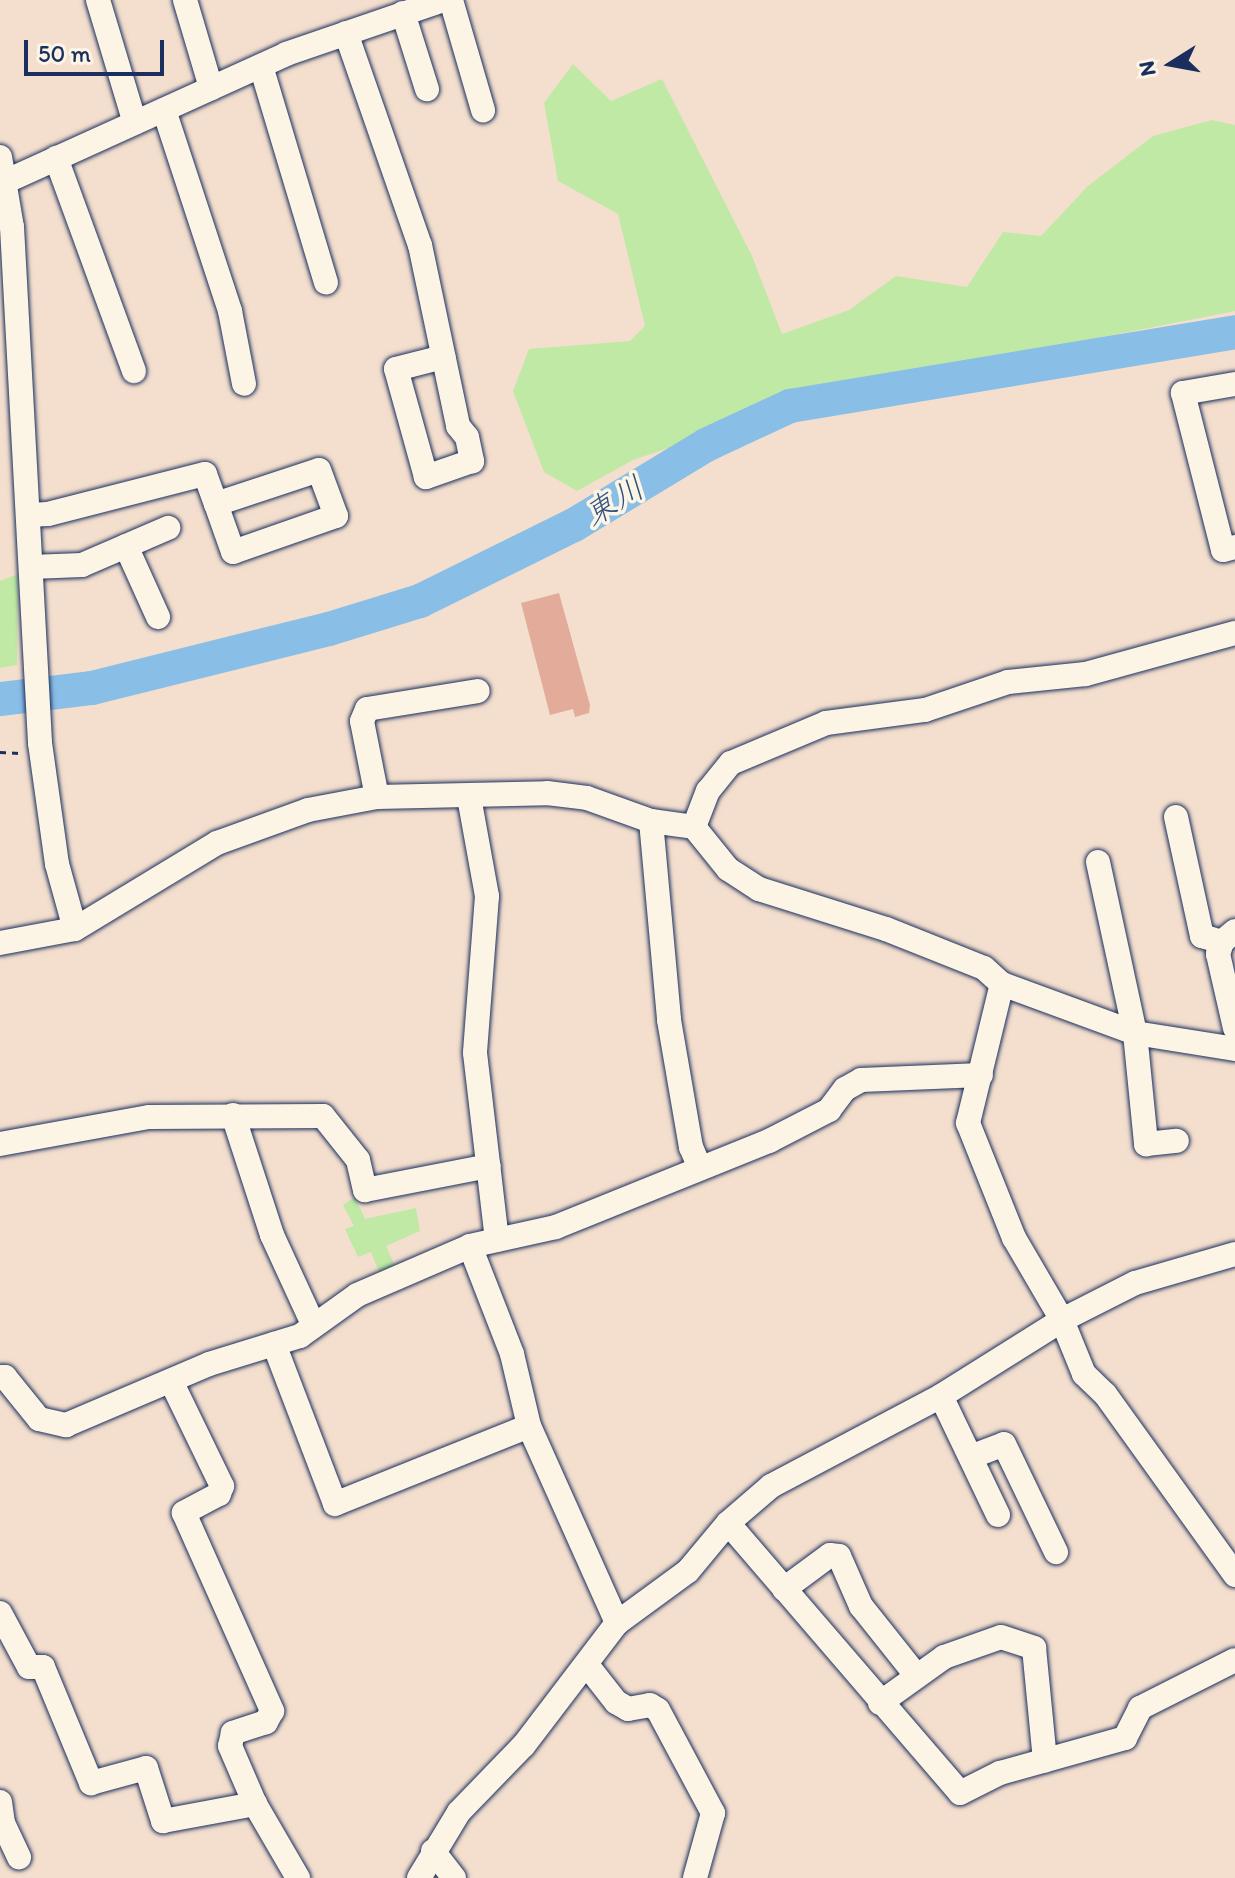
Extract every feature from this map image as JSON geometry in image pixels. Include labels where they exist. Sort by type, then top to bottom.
[{"type":"street","points":[[98,0],[135,123]]},
{"type":"street","points":[[185,0],[211,88]]},
{"type":"street","points":[[451,0],[483,110]]},
{"type":"street","points":[[3,182],[261,66],[422,5],[427,89]]},
{"type":"street","points":[[346,33],[420,245],[458,426],[467,437],[472,461],[426,477],[396,369],[443,357]]},
{"type":"street","points":[[261,66],[326,282]]},
{"type":"street","points":[[164,110],[230,311],[244,384]]},
{"type":"street","points":[[0,157],[28,515],[40,743],[57,864],[75,929]]},
{"type":"street","points":[[56,158],[134,371]]},
{"type":"street","points":[[1235,384],[1183,393],[1223,550],[1235,547]]},
{"type":"street","points":[[28,515],[48,514],[205,474],[233,552],[336,516],[319,470],[216,504]]},
{"type":"street","points":[[31,567],[82,565],[168,528]]},
{"type":"street","points":[[126,546],[158,617]]},
{"type":"street","points":[[694,827],[708,791],[731,763],[826,723],[925,710],[1008,682],[1100,671],[1235,633]]},
{"type":"street","points":[[377,797],[362,714],[373,707],[478,691]]},
{"type":"street","points":[[0,943],[75,929],[217,843],[308,810],[377,797],[547,793],[587,798],[651,821],[694,827],[728,869],[759,889],[886,929],[984,968],[1002,984],[1135,1033],[1235,1049]]},
{"type":"street","points":[[469,797],[487,896],[475,1053],[497,1240]]},
{"type":"street","points":[[1176,817],[1202,936],[1228,936],[1218,954],[1235,1028]]},
{"type":"street","points":[[651,821],[669,1020],[691,1147],[700,1168]]},
{"type":"street","points":[[1098,862],[1135,1033],[1146,1144],[1177,1141]]},
{"type":"street","points":[[1002,984],[968,1123],[970,1138],[1014,1238],[1062,1320],[1084,1374],[1105,1394],[1235,1575]]},
{"type":"street","points":[[0,1377],[5,1377],[39,1419],[66,1425],[171,1381],[300,1336],[357,1295],[470,1246],[556,1227],[769,1141],[829,1110],[845,1089],[861,1080],[981,1075]]},
{"type":"street","points":[[233,1115],[272,1235],[313,1324]]},
{"type":"street","points":[[0,1144],[149,1117],[323,1116],[358,1160],[365,1190],[489,1166]]},
{"type":"street","points":[[470,1246],[512,1354],[529,1426],[617,1623]]},
{"type":"street","points":[[419,1878],[459,1812],[524,1745],[617,1623],[688,1571],[728,1523],[771,1486],[941,1396],[1062,1320],[1135,1283],[1235,1254]]},
{"type":"street","points":[[274,1344],[335,1504],[529,1426]]},
{"type":"street","points":[[171,1381],[222,1486],[219,1494],[184,1513],[272,1711],[266,1722],[233,1733],[230,1746],[255,1804],[298,1878]]},
{"type":"street","points":[[941,1396],[973,1456],[998,1515]]},
{"type":"street","points":[[973,1456],[1004,1444],[1056,1552]]},
{"type":"street","points":[[728,1523],[960,1793],[1000,1773],[1125,1738],[1140,1708],[1235,1660]]},
{"type":"street","points":[[784,1589],[830,1555],[839,1556],[861,1606],[915,1674]]},
{"type":"street","points":[[0,1613],[29,1667],[43,1667],[91,1783],[146,1768],[163,1821],[255,1804]]},
{"type":"street","points":[[880,1703],[915,1674],[989,1638],[1034,1648],[1045,1760]]},
{"type":"street","points":[[587,1665],[616,1702],[628,1709],[650,1705],[658,1710],[713,1813],[695,1878]]},
{"type":"street","points":[[0,1802],[3,1823],[19,1857]]},
{"type":"street","points":[[433,1851],[454,1878]]},
{"type":"green space","points":[[573,64],[611,101],[662,79],[752,256],[782,334],[849,310],[896,276],[967,287],[1003,232],[1041,236],[1088,186],[1153,136],[1212,120],[1235,125],[1235,311],[849,387],[633,460],[577,491],[544,472],[513,391],[529,349],[630,341],[645,326],[618,214],[558,181],[544,103]]},
{"type":"green space","points":[[18,574],[17,665],[0,668],[0,581]]},
{"type":"green space","points":[[355,1197],[365,1219],[416,1208],[420,1231],[386,1246],[397,1271],[382,1279],[371,1252],[358,1257],[345,1229],[354,1226],[343,1205]]},
{"type":"building","points":[[559,593],[590,705],[589,713],[575,717],[573,709],[550,715],[521,603]]},
{"type":"waterway","name":"東川","points":[[0,699],[92,688],[329,629],[420,601],[574,525],[706,445],[790,406],[1235,332]]}]
